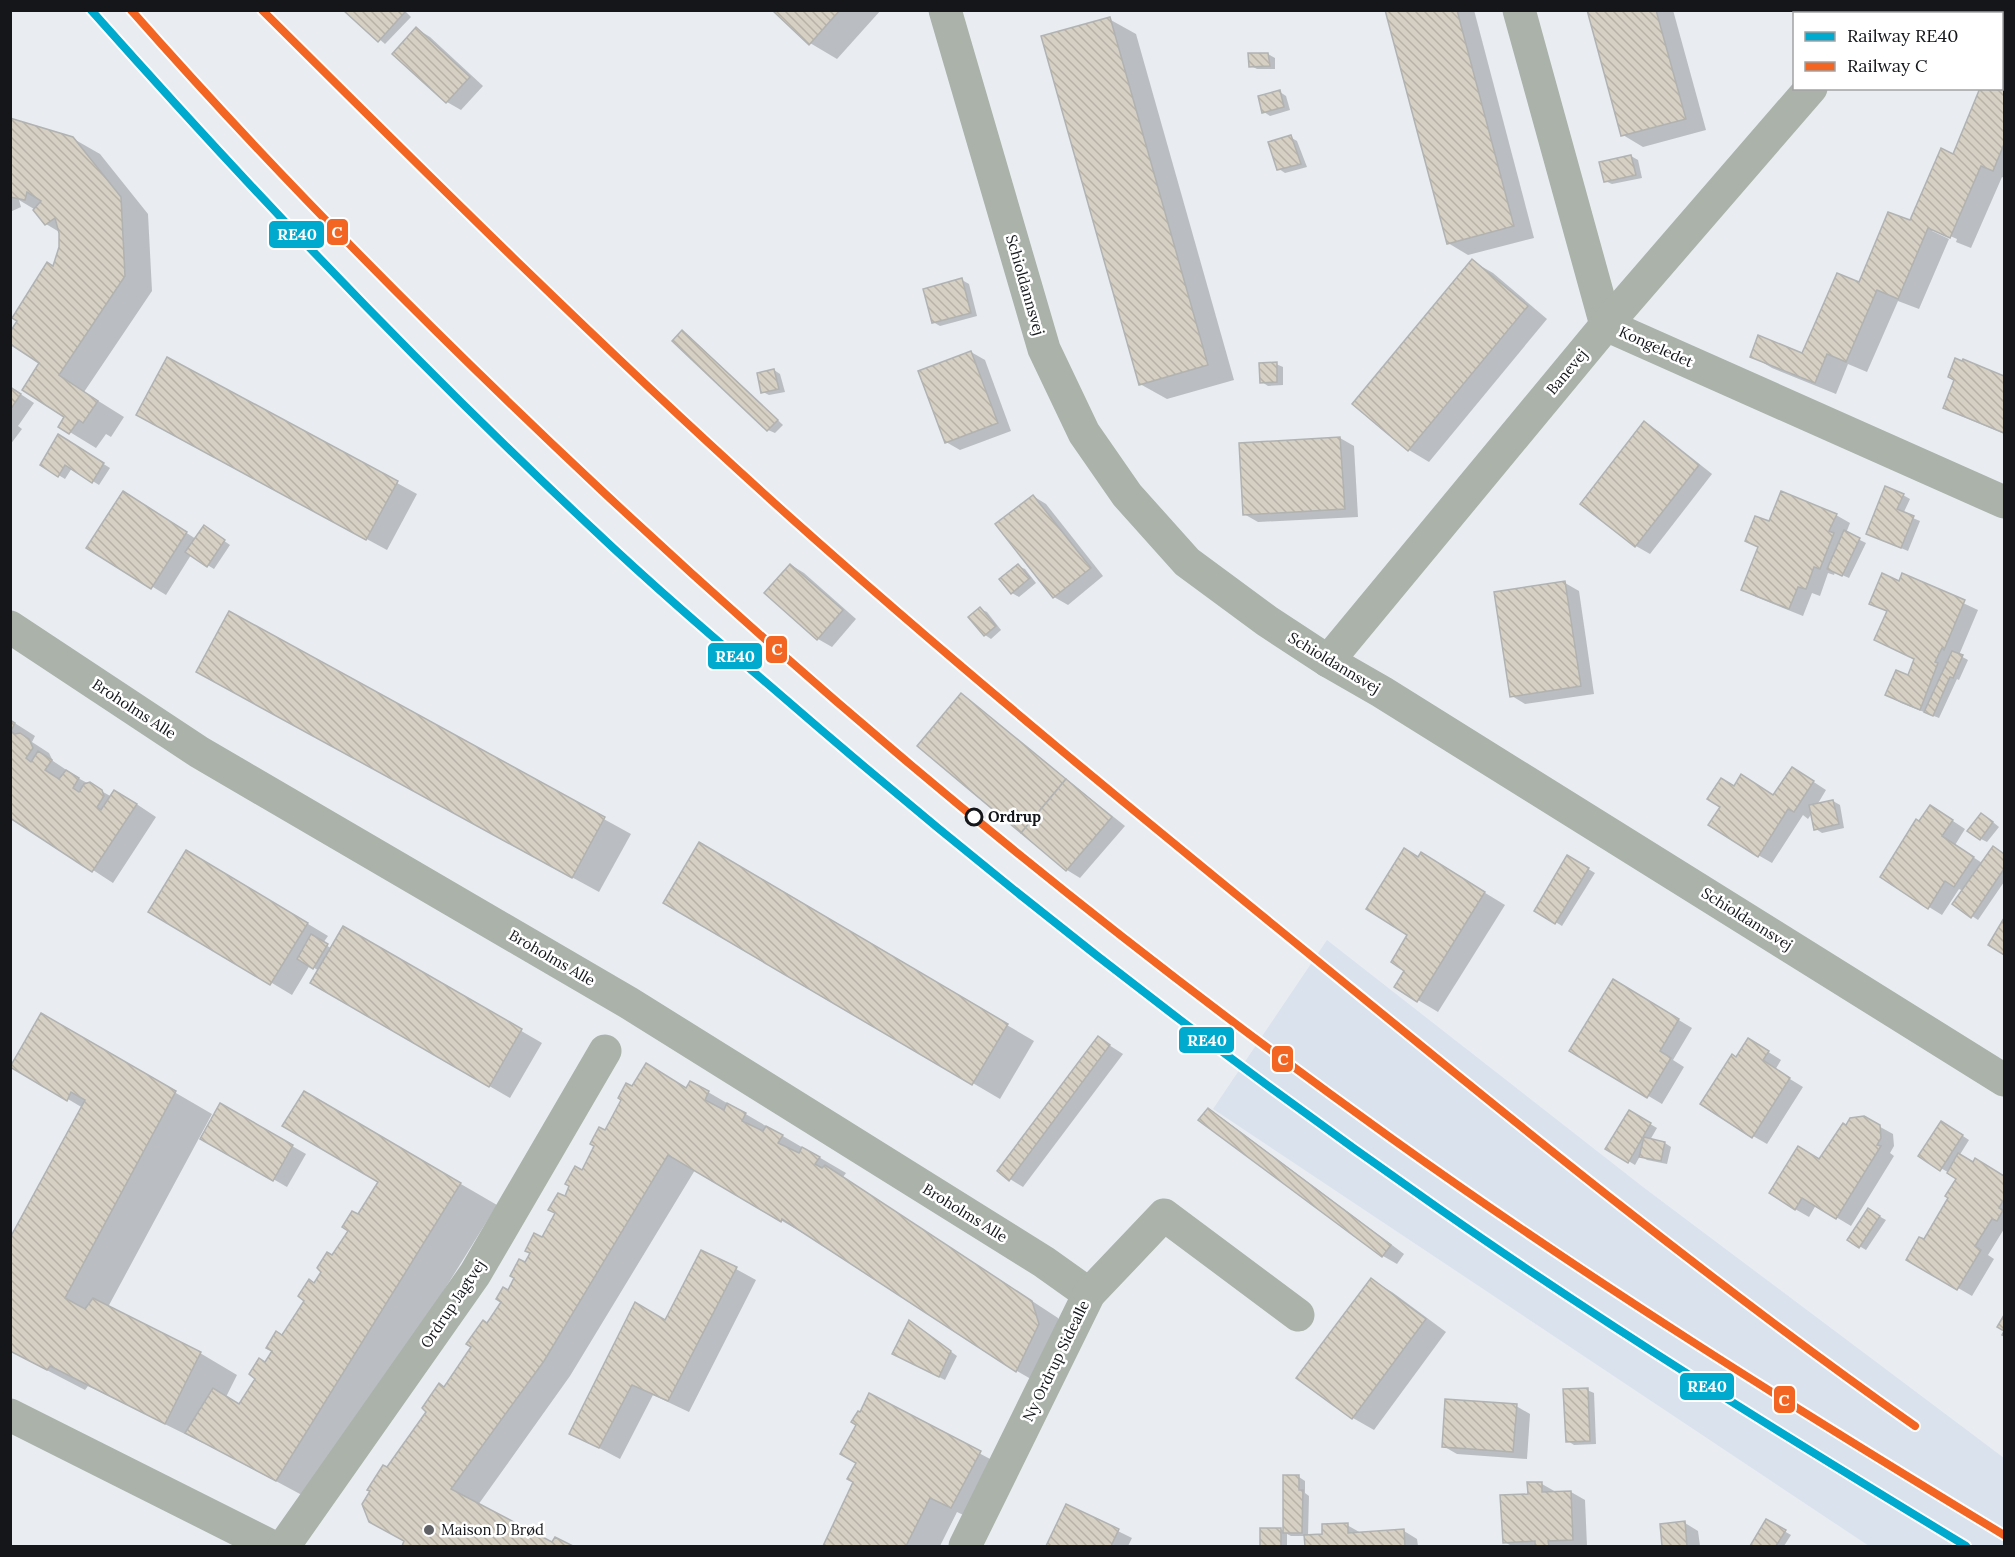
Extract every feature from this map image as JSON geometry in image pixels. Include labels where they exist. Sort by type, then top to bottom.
[{"type":"street","name":"Schioldannsvej","points":[[945,10],[1044,349],[1084,433],[1127,495],[1187,562],[1267,621],[1328,661],[1382,692],[2004,1080]]},
{"type":"street","name":"Kongeledet","points":[[1519,10],[1606,326],[2004,501]]},
{"type":"street","name":"Banevej","points":[[1328,661],[1606,326],[1809,90]]},
{"type":"street","name":"Broholms Alle","points":[[10,627],[199,752],[629,1003],[1044,1262],[1089,1294]]},
{"type":"street","name":"Ordrup Jagtvej","points":[[284,1546],[475,1274],[605,1051]]},
{"type":"street","name":"Ny Ordrup Sidealle","points":[[965,1546],[1089,1294],[1164,1215],[1298,1315]]},
{"type":"street","points":[[10,1415],[272,1546]]},
{"type":"shaded area","points":[[1327,940],[1643,1187],[2004,1458],[2004,1546],[1869,1546],[1213,1109]]},
{"type":"building","points":[[343,10],[403,10],[405,12],[378,42]]},
{"type":"building","points":[[772,10],[840,10],[809,45]]},
{"type":"building","points":[[1385,10],[1457,10],[1514,226],[1447,244]]},
{"type":"building","points":[[1587,10],[1656,10],[1686,119],[1621,136]]},
{"type":"building","points":[[1970,10],[2004,10],[2003,47],[2003,12],[1970,12]]},
{"type":"building","points":[[1110,17],[1208,365],[1139,385],[1041,36]]},
{"type":"building","points":[[416,27],[470,77],[446,103],[392,54]]},
{"type":"building","points":[[2003,47],[2004,144],[1993,171],[1981,166],[1950,238],[1928,228],[1898,299],[1877,290],[1846,362],[1827,354],[1815,383],[1750,357],[1758,335],[1802,353],[1837,273],[1859,282],[1888,212],[1910,220],[1941,148],[1953,154],[1979,90],[2003,90]]},
{"type":"building","points":[[1248,53],[1268,53],[1270,66],[1249,67]]},
{"type":"building","points":[[1280,90],[1284,107],[1262,113],[1258,96]]},
{"type":"building","points":[[10,118],[73,137],[121,197],[125,276],[59,375],[98,401],[83,423],[79,420],[69,434],[58,427],[64,417],[22,390],[39,363],[10,344],[10,332],[17,321],[12,318],[47,262],[53,266],[59,247],[59,233],[55,218],[45,225],[33,210],[41,201],[27,192],[25,200],[10,197]]},
{"type":"building","points":[[1291,135],[1301,164],[1277,170],[1268,142]]},
{"type":"building","points":[[1631,155],[1636,175],[1604,182],[1599,162]]},
{"type":"building","points":[[1472,259],[1528,306],[1408,451],[1352,404]]},
{"type":"building","points":[[962,278],[971,313],[932,323],[923,289]]},
{"type":"building","points":[[682,330],[778,420],[767,431],[672,341]]},
{"type":"building","points":[[971,351],[998,423],[945,443],[918,371]]},
{"type":"building","points":[[167,357],[398,481],[366,540],[136,415]]},
{"type":"building","points":[[1955,358],[1962,361],[1963,359],[2004,376],[2004,433],[1943,408],[1954,380],[1948,377]]},
{"type":"building","points":[[1277,362],[1277,382],[1260,383],[1259,363]]},
{"type":"building","points":[[774,369],[779,389],[761,393],[757,373]]},
{"type":"building","points":[[10,387],[21,394],[10,410]]},
{"type":"building","points":[[1644,421],[1699,465],[1635,547],[1580,504]]},
{"type":"building","points":[[58,434],[104,463],[92,483],[65,465],[58,477],[40,465]]},
{"type":"building","points":[[1340,437],[1345,509],[1243,515],[1239,443]]},
{"type":"building","points":[[1885,486],[1904,494],[1897,509],[1914,516],[1901,548],[1866,534]]},
{"type":"building","points":[[123,491],[187,532],[151,589],[86,548]]},
{"type":"building","points":[[1781,491],[1837,514],[1829,531],[1834,533],[1820,569],[1814,567],[1806,589],[1798,587],[1789,609],[1741,590],[1758,547],[1745,541],[1755,516],[1769,521]]},
{"type":"building","points":[[1033,495],[1091,568],[1053,598],[995,524]]},
{"type":"building","points":[[204,525],[225,540],[207,567],[185,552]]},
{"type":"building","points":[[1844,530],[1860,538],[1842,576],[1827,569]]},
{"type":"building","points":[[790,564],[843,610],[817,640],[764,593]]},
{"type":"building","points":[[1018,564],[1030,578],[1011,594],[999,579]]},
{"type":"building","points":[[1882,573],[1899,581],[1902,573],[1965,600],[1944,650],[1942,648],[1935,662],[1938,663],[1920,710],[1885,695],[1896,670],[1908,675],[1914,659],[1874,640],[1887,611],[1869,604]]},
{"type":"building","points":[[1565,581],[1581,686],[1510,697],[1494,592]]},
{"type":"building","points":[[980,607],[996,626],[984,636],[968,617]]},
{"type":"building","points":[[229,611],[605,817],[572,878],[196,672]]},
{"type":"building","points":[[1952,651],[1963,655],[1953,678],[1950,677],[1933,716],[1924,712]]},
{"type":"building","points":[[961,693],[1066,779],[1021,833],[917,746]]},
{"type":"building","points":[[10,720],[15,723],[11,731],[15,734],[20,733],[29,739],[33,748],[26,758],[31,762],[38,751],[52,760],[45,770],[59,779],[66,770],[79,778],[73,788],[79,792],[84,784],[90,782],[102,790],[104,796],[97,807],[101,810],[114,790],[137,804],[92,872],[10,818]]},
{"type":"building","points":[[1792,767],[1814,781],[1794,812],[1788,809],[1758,857],[1708,825],[1720,807],[1707,799],[1721,778],[1734,786],[1741,774],[1773,795]]},
{"type":"building","points":[[1066,779],[1112,817],[1066,871],[1021,833]]},
{"type":"building","points":[[1833,800],[1839,824],[1814,830],[1809,805]]},
{"type":"building","points":[[1930,805],[1953,820],[1942,836],[1974,857],[1954,887],[1945,881],[1928,909],[1880,877],[1916,819],[1919,821]]},
{"type":"building","points":[[1981,813],[1993,822],[1980,840],[1967,831]]},
{"type":"building","points":[[699,842],[1008,1024],[972,1085],[663,903]]},
{"type":"building","points":[[1993,846],[2004,854],[2004,869],[1971,918],[1952,904]]},
{"type":"building","points":[[1404,848],[1418,857],[1421,852],[1485,892],[1417,1002],[1394,987],[1404,971],[1391,962],[1407,935],[1366,909]]},
{"type":"building","points":[[186,850],[308,923],[270,985],[148,912]]},
{"type":"building","points":[[1567,855],[1589,868],[1555,924],[1534,911]]},
{"type":"building","points":[[2004,918],[2004,955],[1988,945]]},
{"type":"building","points":[[343,926],[522,1029],[489,1087],[310,983]]},
{"type":"building","points":[[311,934],[328,944],[313,969],[297,959]]},
{"type":"building","points":[[1613,979],[1679,1019],[1660,1051],[1671,1058],[1647,1098],[1569,1051]]},
{"type":"building","points":[[41,1013],[176,1091],[65,1298],[85,1309],[93,1298],[201,1352],[165,1424],[50,1366],[47,1370],[10,1351],[10,1238],[85,1100],[71,1092],[67,1101],[10,1067]]},
{"type":"building","points":[[1098,1036],[1110,1045],[1009,1181],[997,1171]]},
{"type":"building","points":[[1748,1038],[1769,1051],[1763,1060],[1790,1078],[1752,1138],[1700,1104],[1732,1054],[1736,1057]]},
{"type":"building","points":[[646,1063],[686,1088],[690,1081],[709,1091],[705,1100],[724,1110],[727,1103],[746,1113],[742,1121],[763,1131],[766,1126],[783,1135],[778,1143],[799,1153],[802,1147],[820,1157],[815,1164],[822,1168],[825,1165],[1032,1301],[1039,1324],[1016,1372],[782,1219],[781,1222],[668,1155],[544,1361],[451,1489],[552,1542],[555,1537],[573,1546],[402,1546],[404,1541],[369,1522],[362,1504],[370,1491],[367,1490],[383,1465],[387,1467],[426,1412],[422,1408],[439,1383],[444,1387],[471,1347],[466,1344],[483,1320],[487,1323],[501,1302],[496,1299],[503,1287],[508,1290],[514,1278],[510,1276],[519,1259],[525,1262],[530,1253],[525,1251],[534,1233],[542,1237],[555,1213],[548,1210],[558,1193],[565,1196],[569,1186],[565,1184],[575,1166],[582,1170],[594,1146],[590,1144],[599,1127],[605,1130],[621,1100],[618,1098],[626,1083],[632,1086]]},
{"type":"building","points":[[304,1091],[461,1183],[276,1481],[185,1433],[213,1388],[239,1404],[255,1379],[249,1374],[259,1358],[265,1362],[272,1351],[266,1348],[276,1331],[282,1335],[304,1301],[298,1296],[309,1279],[314,1283],[321,1272],[317,1268],[327,1252],[332,1255],[348,1231],[342,1227],[352,1211],[358,1214],[378,1182],[282,1126]]},
{"type":"building","points":[[220,1103],[293,1145],[273,1181],[200,1139]]},
{"type":"building","points":[[1208,1108],[1391,1245],[1382,1257],[1198,1120]]},
{"type":"building","points":[[1629,1110],[1651,1123],[1628,1163],[1605,1149]]},
{"type":"building","points":[[1864,1116],[1880,1125],[1881,1138],[1877,1145],[1881,1146],[1836,1219],[1802,1198],[1795,1210],[1769,1193],[1798,1146],[1819,1159],[1843,1123],[1846,1125],[1850,1118]]},
{"type":"building","points":[[1941,1121],[1963,1135],[1940,1171],[1918,1156]]},
{"type":"building","points":[[1644,1137],[1665,1142],[1661,1161],[1639,1157]]},
{"type":"building","points":[[1958,1153],[1973,1162],[1975,1158],[2004,1176],[2004,1199],[1999,1208],[2003,1210],[1997,1221],[1992,1219],[1975,1246],[1981,1250],[1957,1290],[1906,1260],[1919,1237],[1924,1239],[1948,1198],[1945,1196],[1956,1179],[1947,1173]]},
{"type":"building","points":[[1868,1208],[1880,1216],[1859,1248],[1847,1240]]},
{"type":"building","points":[[701,1250],[737,1267],[668,1401],[632,1385],[599,1448],[569,1434],[635,1302],[665,1320]]},
{"type":"building","points":[[1371,1278],[1426,1319],[1352,1419],[1296,1378]]},
{"type":"building","points":[[2004,1315],[2004,1331],[1997,1327]]},
{"type":"building","points":[[909,1320],[951,1351],[939,1377],[892,1354]]},
{"type":"building","points":[[1588,1388],[1590,1441],[1566,1442],[1563,1389]]},
{"type":"building","points":[[869,1393],[981,1451],[951,1508],[930,1498],[906,1546],[823,1546],[853,1482],[847,1479],[856,1463],[840,1454],[856,1425],[851,1422],[858,1411],[860,1412]]},
{"type":"building","points":[[1445,1399],[1517,1404],[1513,1452],[1442,1447]]},
{"type":"building","points":[[1283,1475],[1299,1475],[1299,1490],[1303,1490],[1302,1533],[1283,1533]]},
{"type":"building","points":[[1527,1482],[1542,1482],[1542,1492],[1571,1491],[1573,1540],[1548,1541],[1549,1546],[1535,1546],[1535,1541],[1503,1543],[1500,1495],[1528,1494]]},
{"type":"building","points":[[1066,1504],[1119,1529],[1111,1546],[1046,1546]]},
{"type":"building","points":[[1766,1519],[1786,1530],[1776,1546],[1750,1546]]},
{"type":"building","points":[[1685,1521],[1687,1546],[1662,1546],[1660,1524]]},
{"type":"building","points":[[1348,1523],[1348,1533],[1404,1529],[1405,1546],[1305,1546],[1304,1535],[1322,1534],[1322,1524]]},
{"type":"building","points":[[1260,1528],[1281,1528],[1281,1546],[1260,1546]]},
{"type":"rail line","name":"RE40","points":[[91,10],[336,276],[527,467],[683,611],[937,827],[1185,1024],[1441,1210],[1570,1298],[1700,1382],[1966,1546]]},
{"type":"rail line","name":"C","points":[[131,10],[301,195],[419,315],[600,489],[694,576],[886,744],[1084,907],[1287,1063],[1466,1191],[1617,1293],[1848,1440],[2004,1535]]},
{"type":"rail line","name":"C","points":[[262,10],[589,331],[791,518],[925,635],[1129,807],[1550,1149],[1694,1263],[1840,1373],[1915,1426]]},
{"type":"place","name":"Ordrup","points":[[974,817]]},
{"type":"place","name":"Maison D Brød","points":[[429,1530]]}]
